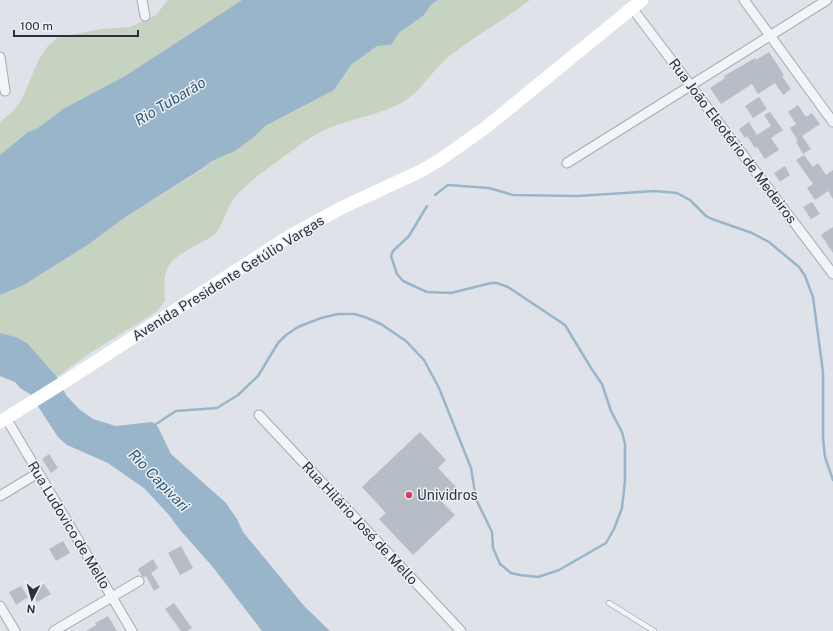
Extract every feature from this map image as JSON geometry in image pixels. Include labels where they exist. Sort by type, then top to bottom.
[{"type":"main road","name":"Avenida Presidente Getúlio Vargas","points":[[3,420],[288,237],[341,208],[421,171],[441,159],[485,128],[637,4]]},
{"type":"street","points":[[142,0],[145,16]]},
{"type":"street","points":[[744,0],[833,122]]},
{"type":"street","points":[[567,163],[827,0]]},
{"type":"street","name":"Rua João Eleotério de Medeiros","points":[[637,4],[691,86],[833,274]]},
{"type":"street","points":[[0,57],[5,91]]},
{"type":"street","name":"Rua Hilário José de Mello","points":[[259,415],[460,631]]},
{"type":"street","name":"Rua Ludovico de Mello","points":[[3,420],[38,473],[132,631]]},
{"type":"street","points":[[0,496],[38,473]]},
{"type":"street","points":[[54,631],[139,581]]},
{"type":"street","points":[[0,606],[15,631]]},
{"type":"lane","points":[[609,603],[654,631]]},
{"type":"green space","points":[[168,0],[242,0],[125,76],[63,109],[38,128],[28,132],[0,155],[0,122],[13,111],[22,99],[39,59],[47,47],[58,37],[102,29],[130,27],[156,15]]},
{"type":"green space","points":[[438,0],[530,0],[466,43],[446,59],[421,87],[403,102],[385,110],[319,132],[256,177],[242,189],[233,200],[222,224],[216,233],[180,255],[169,265],[165,279],[165,301],[156,312],[90,353],[57,377],[27,343],[16,337],[0,333],[0,295],[24,285],[89,244],[124,218],[200,171],[212,161],[235,151],[253,138],[265,126],[334,90],[351,65],[377,46],[391,45],[399,33],[424,15],[431,5]]},
{"type":"water","name":"Rio Tubarão","points":[[242,0],[438,0],[431,5],[424,15],[399,33],[391,45],[377,46],[351,65],[334,90],[265,126],[253,138],[235,151],[212,161],[124,218],[89,244],[24,285],[0,295],[0,155],[28,132],[38,128],[63,109],[125,76]]},
{"type":"water","name":"Rio Capivari","points":[[0,333],[16,337],[27,343],[57,377],[66,395],[79,409],[93,419],[116,426],[152,422],[158,427],[171,454],[226,503],[237,519],[243,532],[305,607],[330,631],[262,631],[212,566],[145,489],[108,463],[67,445],[58,437],[30,394],[20,388],[15,382],[0,376]]},
{"type":"building","points":[[769,52],[791,89],[783,95],[775,83],[758,94],[752,84],[721,104],[710,88],[725,78],[724,76],[755,58],[756,60]]},
{"type":"building","points":[[759,97],[767,109],[753,118],[745,106]]},
{"type":"building","points":[[798,105],[806,117],[812,113],[820,124],[802,136],[811,149],[803,154],[796,142],[798,141],[790,128],[796,124],[788,112]]},
{"type":"building","points":[[770,112],[783,130],[771,138],[779,150],[765,159],[757,147],[755,148],[747,136],[745,138],[739,129],[749,122],[757,135],[771,126],[764,115]]},
{"type":"building","points":[[804,155],[813,167],[818,163],[826,175],[833,170],[833,199],[828,191],[815,200],[807,188],[813,184],[796,160]]},
{"type":"building","points":[[785,166],[790,175],[780,182],[774,173]]},
{"type":"building","points":[[812,202],[820,214],[811,219],[803,207]]},
{"type":"building","points":[[833,227],[833,253],[821,235]]},
{"type":"building","name":"Unividros","points":[[420,432],[446,460],[438,468],[457,488],[442,502],[455,515],[413,555],[379,519],[386,513],[362,487]]},
{"type":"building","points":[[49,454],[58,468],[51,473],[42,459]]},
{"type":"building","points":[[63,541],[70,553],[56,561],[49,549]]},
{"type":"building","points":[[181,546],[193,568],[180,575],[168,553]]},
{"type":"building","points":[[153,559],[158,568],[151,573],[160,587],[154,591],[146,576],[142,576],[138,569]]},
{"type":"building","points":[[43,583],[51,594],[37,602],[31,590]]},
{"type":"building","points":[[21,586],[28,597],[16,605],[9,592]]},
{"type":"building","points":[[174,603],[192,628],[187,631],[181,631],[165,609]]},
{"type":"building","points":[[108,616],[117,631],[86,631],[96,625],[95,623]]},
{"type":"waterway","points":[[435,195],[448,185],[489,188],[513,195],[577,196],[655,191],[677,193],[690,200],[706,216],[752,233],[769,242],[799,267],[805,276],[813,297],[823,372],[823,438],[825,457],[833,480]]},
{"type":"waterway","points":[[153,426],[176,411],[217,408],[238,395],[258,376],[278,343],[286,335],[298,327],[321,318],[338,314],[354,314],[381,324],[406,341],[424,360],[439,388],[471,468],[476,499],[492,532],[493,548],[500,564],[511,573],[538,577],[559,570],[606,543],[614,529],[622,508],[625,481],[625,444],[622,432],[611,411],[602,384],[565,325],[508,287],[497,283],[491,283],[451,293],[427,292],[403,281],[397,274],[391,256],[393,251],[409,236],[427,206]]},
{"type":"place","name":"Unividros","points":[[409,495]]}]
